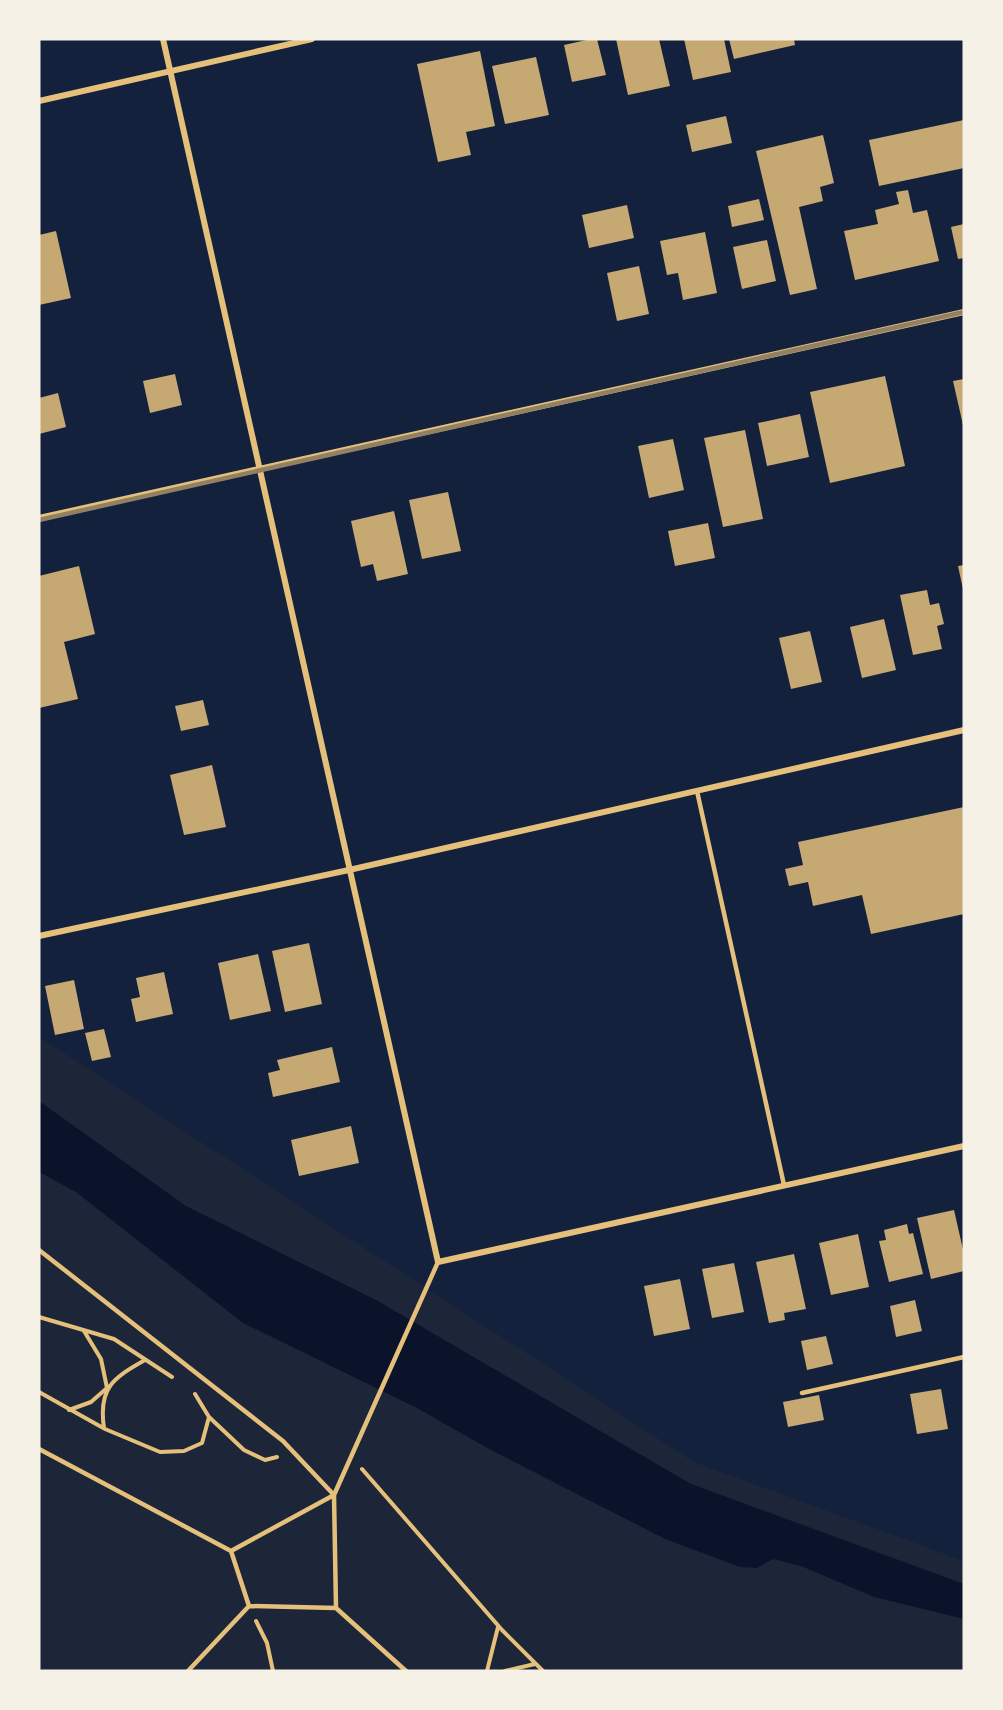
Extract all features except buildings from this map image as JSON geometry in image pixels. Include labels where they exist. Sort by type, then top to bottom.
[{"type":"street","points":[[163,39],[438,1262],[964,1146]]},
{"type":"street","points":[[39,100],[312,39]]},
{"type":"street","points":[[39,518],[964,312]]},
{"type":"street","points":[[39,936],[349,870],[964,730]]},
{"type":"lane","points":[[697,790],[784,1185]]},
{"type":"lane","points":[[39,1250],[283,1441],[334,1495]]},
{"type":"lane","points":[[336,1608],[334,1495],[438,1262]]},
{"type":"lane","points":[[802,1393],[964,1357]]},
{"type":"lane","points":[[39,1449],[231,1551],[249,1606]]},
{"type":"lane","points":[[231,1551],[334,1495]]},
{"type":"lane","points":[[188,1671],[249,1606],[336,1608],[406,1671]]},
{"type":"path","points":[[39,1317],[114,1339],[174,1378]]},
{"type":"path","points":[[84,1330],[101,1359],[107,1388],[101,1409],[105,1429]]},
{"type":"path","points":[[69,1410],[91,1402],[125,1371],[145,1360]]},
{"type":"path","points":[[193,1391],[209,1417],[244,1450],[265,1460],[293,1452]]},
{"type":"path","points":[[39,1392],[105,1429],[160,1452],[184,1451],[202,1443],[209,1417]]},
{"type":"path","points":[[351,1457],[498,1626],[543,1671]]},
{"type":"path","points":[[249,1606],[267,1643],[273,1671]]},
{"type":"path","points":[[488,1671],[498,1626]]},
{"type":"path","points":[[505,1671],[535,1664]]},
{"type":"shaded area","points":[[39,1037],[694,1462],[964,1561],[964,1671],[39,1671]]},
{"type":"shaded area","points":[[39,1101],[186,1206],[376,1300],[691,1484],[964,1584],[964,1619],[874,1597],[801,1566],[773,1559],[757,1568],[740,1567],[665,1539],[489,1449],[417,1408],[243,1323],[76,1192],[39,1172]]},
{"type":"railway","points":[[39,520],[964,312]]}]
